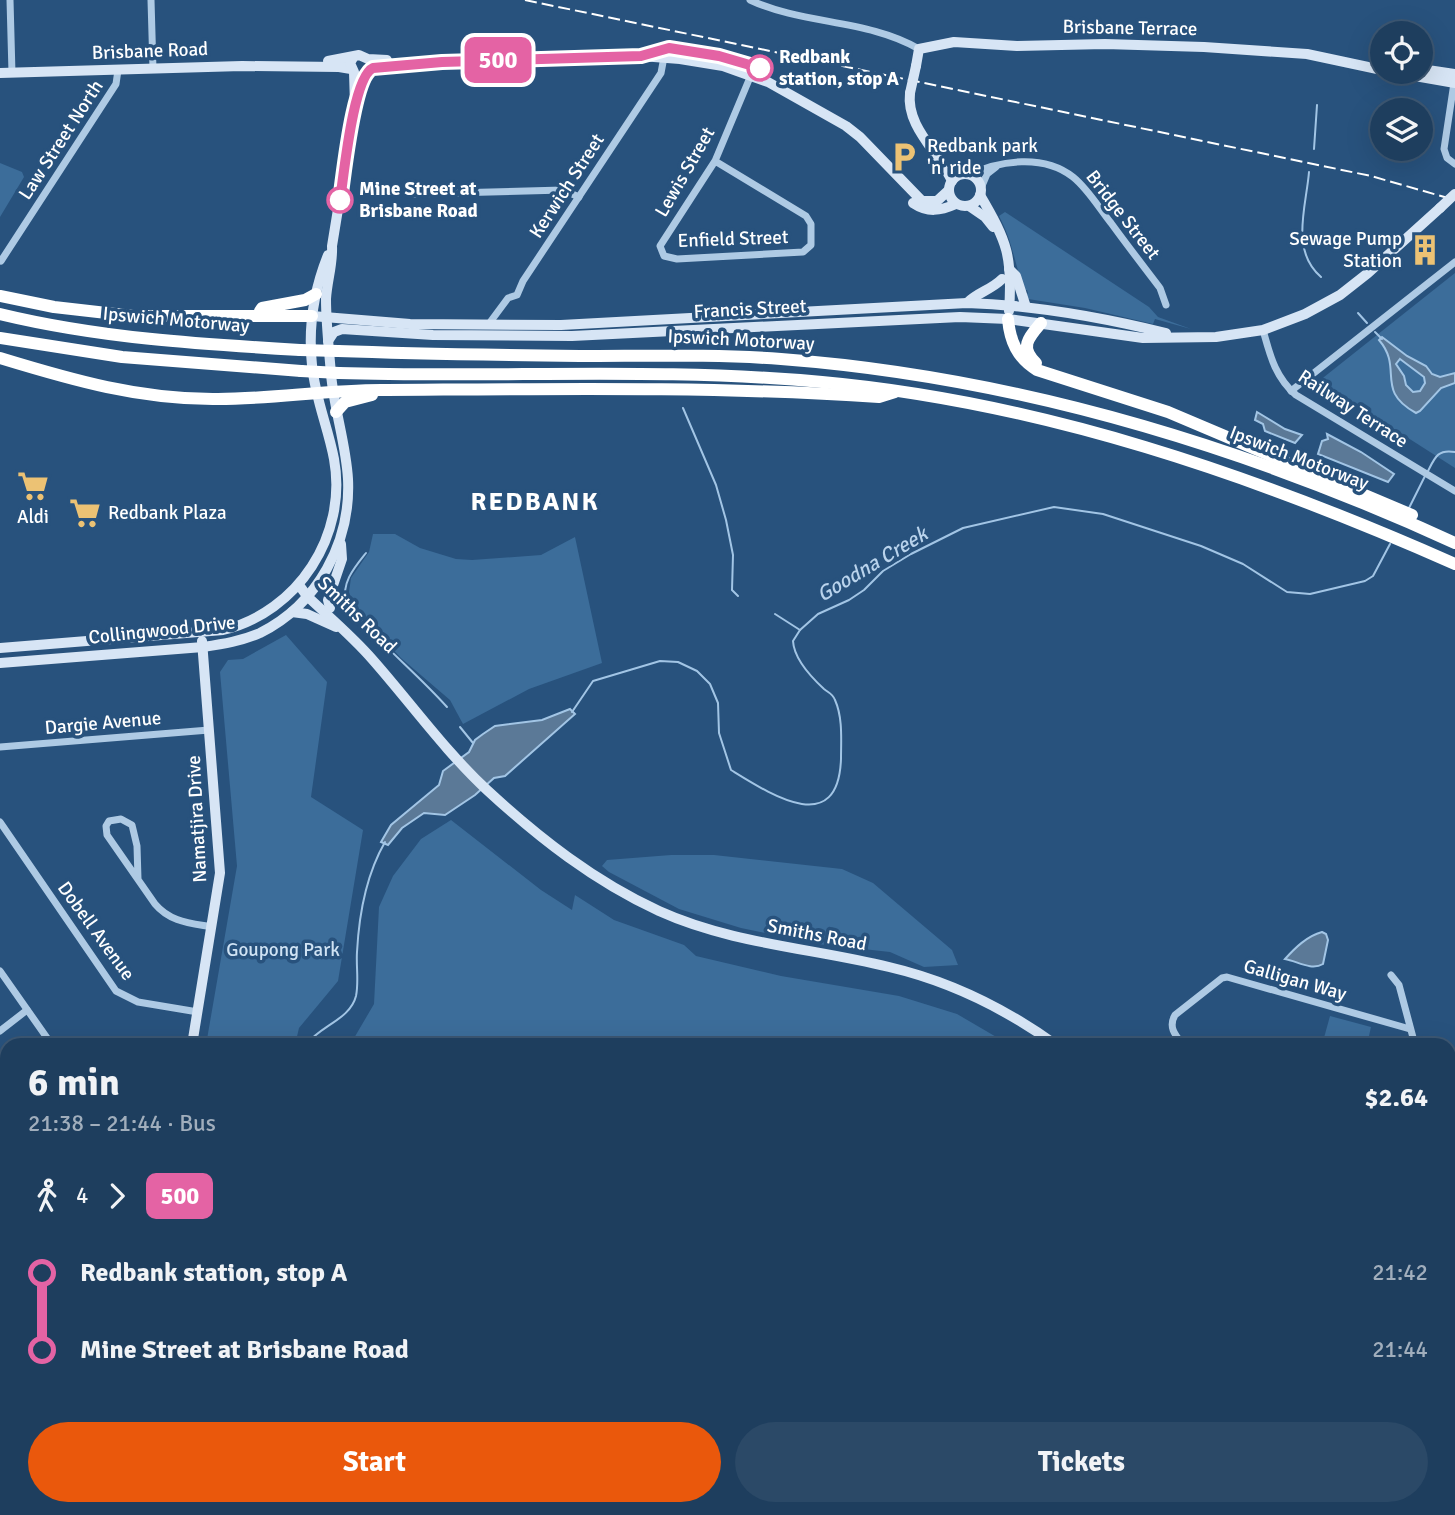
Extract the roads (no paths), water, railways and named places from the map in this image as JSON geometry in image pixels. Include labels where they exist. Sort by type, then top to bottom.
[{"type":"highway","points":[[258,314],[262,308],[305,300],[316,294]]},
{"type":"highway","points":[[0,296],[54,307],[133,316],[312,316]]},
{"type":"highway","points":[[1007,310],[1011,341],[1024,360],[1042,372],[1168,412],[1383,507]]},
{"type":"highway","name":"Ipswich Motorway","points":[[0,314],[54,326],[131,337],[300,350],[746,358],[909,373],[1022,394],[1153,427],[1383,507],[1421,523],[1455,543]]},
{"type":"highway","points":[[1041,323],[1028,338],[1027,352],[1040,365],[1071,380]]},
{"type":"highway","name":"Ipswich Motorway","points":[[0,338],[122,357],[301,371],[472,376],[716,375],[825,382],[898,391],[995,408],[1114,438],[1255,484],[1455,564]]},
{"type":"highway","points":[[0,358],[93,386],[161,397],[243,399],[332,391],[386,390],[706,390],[879,397],[898,391]]},
{"type":"highway","points":[[336,412],[345,402],[386,390]]},
{"type":"main road","name":"Brisbane Terrace","points":[[919,49],[954,41],[1017,46],[1154,45],[1259,49],[1370,62]]},
{"type":"main road","points":[[919,49],[910,93],[912,118],[937,154],[956,204],[969,206],[987,219],[995,233],[1001,251],[1007,310]]},
{"type":"main road","name":"Brisbane Road","points":[[0,73],[360,67],[442,62],[664,57],[700,61],[751,75],[781,88],[846,126],[860,137],[915,196],[926,202],[941,199],[950,186]]},
{"type":"main road","name":"Brisbane Terrace","points":[[1341,60],[1370,67]]},
{"type":"main road","points":[[332,246],[360,67]]},
{"type":"main road","points":[[1433,71],[1455,74]]},
{"type":"main road","points":[[1433,79],[1455,83]]},
{"type":"main road","points":[[937,154],[977,180],[1004,237],[1009,269],[1007,310]]},
{"type":"main road","name":"Brisbane Road","points":[[893,172],[911,201],[921,208],[933,211],[956,204]]},
{"type":"main road","points":[[950,186],[966,175]]},
{"type":"main road","points":[[969,206],[980,191]]},
{"type":"main road","name":"Francis Street","points":[[312,316],[410,324],[487,326],[620,323],[967,303],[1007,310],[1041,323],[1127,337],[1216,337],[1263,330],[1305,314],[1340,295],[1455,194]]},
{"type":"main road","name":"Collingwood Drive","points":[[0,648],[223,630],[251,621],[273,608],[299,585],[323,546],[332,522],[336,496],[334,460],[316,393],[311,352],[316,294],[332,246]]},
{"type":"main road","name":"Collingwood Drive","points":[[0,663],[203,647],[232,642],[253,635],[292,612],[309,594],[330,563],[341,538],[348,486],[346,460],[332,391],[328,341],[332,246]]},
{"type":"main road","points":[[1009,269],[1016,276],[1026,307]]},
{"type":"main road","points":[[967,303],[976,294],[988,290],[1002,279]]},
{"type":"main road","name":"Francis Street","points":[[328,341],[334,332],[342,329],[433,335],[572,336],[919,318],[1026,307],[1080,315],[1177,336]]},
{"type":"main road","points":[[330,608],[328,600],[342,559],[341,538]]},
{"type":"main road","name":"Smiths Road","points":[[299,585],[345,631],[507,807],[561,854],[622,893],[661,912],[736,937],[863,961],[918,975],[981,1000],[1045,1038]]},
{"type":"main road","name":"Smiths Road","points":[[309,594],[330,608],[370,648],[458,753]]},
{"type":"main road","points":[[292,612],[307,614],[345,631]]},
{"type":"main road","name":"Namatjira Drive","points":[[193,1038],[220,862],[201,632]]},
{"type":"street","points":[[10,0],[12,73]]},
{"type":"street","points":[[151,0],[153,69]]},
{"type":"street","points":[[750,0],[777,12],[886,35],[919,49]]},
{"type":"street","name":"Kerwich Street","points":[[487,326],[508,298],[516,295],[661,73],[664,57]]},
{"type":"street","name":"Law Street North","points":[[1,261],[117,84],[118,70]]},
{"type":"street","name":"Lewis Street","points":[[660,246],[715,161],[751,75]]},
{"type":"street","points":[[1455,83],[1444,149],[1447,158],[1455,164]]},
{"type":"street","name":"Enfield Street","points":[[660,246],[664,256],[677,259],[803,252],[811,245],[811,224],[806,216],[715,161]]},
{"type":"street","name":"Bridge Street","points":[[966,175],[988,167],[1023,162],[1044,164],[1064,171],[1076,179],[1160,288],[1166,305]]},
{"type":"street","points":[[980,191],[987,174],[997,166]]},
{"type":"street","points":[[412,194],[563,190],[579,197]]},
{"type":"street","points":[[1291,391],[1455,262]]},
{"type":"street","name":"Railway Terrace","points":[[1263,330],[1273,366],[1291,391],[1455,491]]},
{"type":"street","name":"Dargie Avenue","points":[[0,747],[209,730]]},
{"type":"street","points":[[138,879],[135,831],[127,821],[115,819],[106,826],[107,835],[155,904],[166,914],[184,923],[212,927]]},
{"type":"street","name":"Dobell Avenue","points":[[0,822],[116,991],[138,1002],[198,1012]]},
{"type":"street","points":[[0,971],[47,1038]]},
{"type":"street","points":[[1391,975],[1399,985],[1413,1038]]},
{"type":"street","name":"Galligan Way","points":[[1178,1038],[1172,1030],[1171,1020],[1175,1015],[1222,978],[1227,977],[1410,1029]]},
{"type":"street","points":[[0,1031],[27,1010]]},
{"type":"waterway","points":[[1314,149],[1317,105]]},
{"type":"waterway","points":[[1309,172],[1303,214],[1303,241],[1311,266],[1321,277]]},
{"type":"waterway","points":[[1358,313],[1367,323]]},
{"type":"waterway","points":[[1375,332],[1382,339]]},
{"type":"waterway","points":[[683,408],[716,485],[733,555],[732,590],[738,596]]},
{"type":"waterway","name":"Goodna Creek","points":[[1428,471],[1438,455],[1455,452]]},
{"type":"waterway","name":"Goodna Creek","points":[[1409,508],[1425,476]]},
{"type":"waterway","name":"Goodna Creek","points":[[572,712],[593,681],[660,661],[678,662],[697,671],[710,684],[718,703],[719,733],[731,770],[782,798],[800,804],[815,804],[828,798],[837,783],[841,759],[838,707],[832,695],[804,667],[796,654],[793,641],[800,630],[818,614],[849,600],[864,590],[883,571],[911,554],[963,528],[1054,507],[1103,514],[1201,546],[1243,564],[1287,592],[1310,594],[1365,581],[1373,576],[1390,544]]},
{"type":"waterway","points":[[366,553],[347,582],[346,603],[447,707]]},
{"type":"waterway","points":[[775,614],[800,630]]},
{"type":"waterway","points":[[460,727],[473,743]]},
{"type":"waterway","name":"Goodna Creek","points":[[312,1038],[341,1017],[353,1004],[356,996],[362,909],[368,881],[385,842]]},
{"type":"railway","points":[[525,0],[1371,176],[1455,200]]},
{"type":"place","name":"Redbank station, stop A","points":[[760,68]]},
{"type":"place","name":"Redbank park 'n' ride","points":[[904,157]]},
{"type":"place","name":"Mine Street at Brisbane Road","points":[[340,200]]},
{"type":"place","name":"Sewage Pump Station","points":[[1425,250]]},
{"type":"place","name":"Aldi","points":[[33,486]]},
{"type":"place","name":"Redbank Plaza","points":[[85,513]]},
{"type":"district","name":"REDBANK","points":[[535,502]]},
{"type":"park label","name":"Goupong Park","points":[[283,950]]}]
